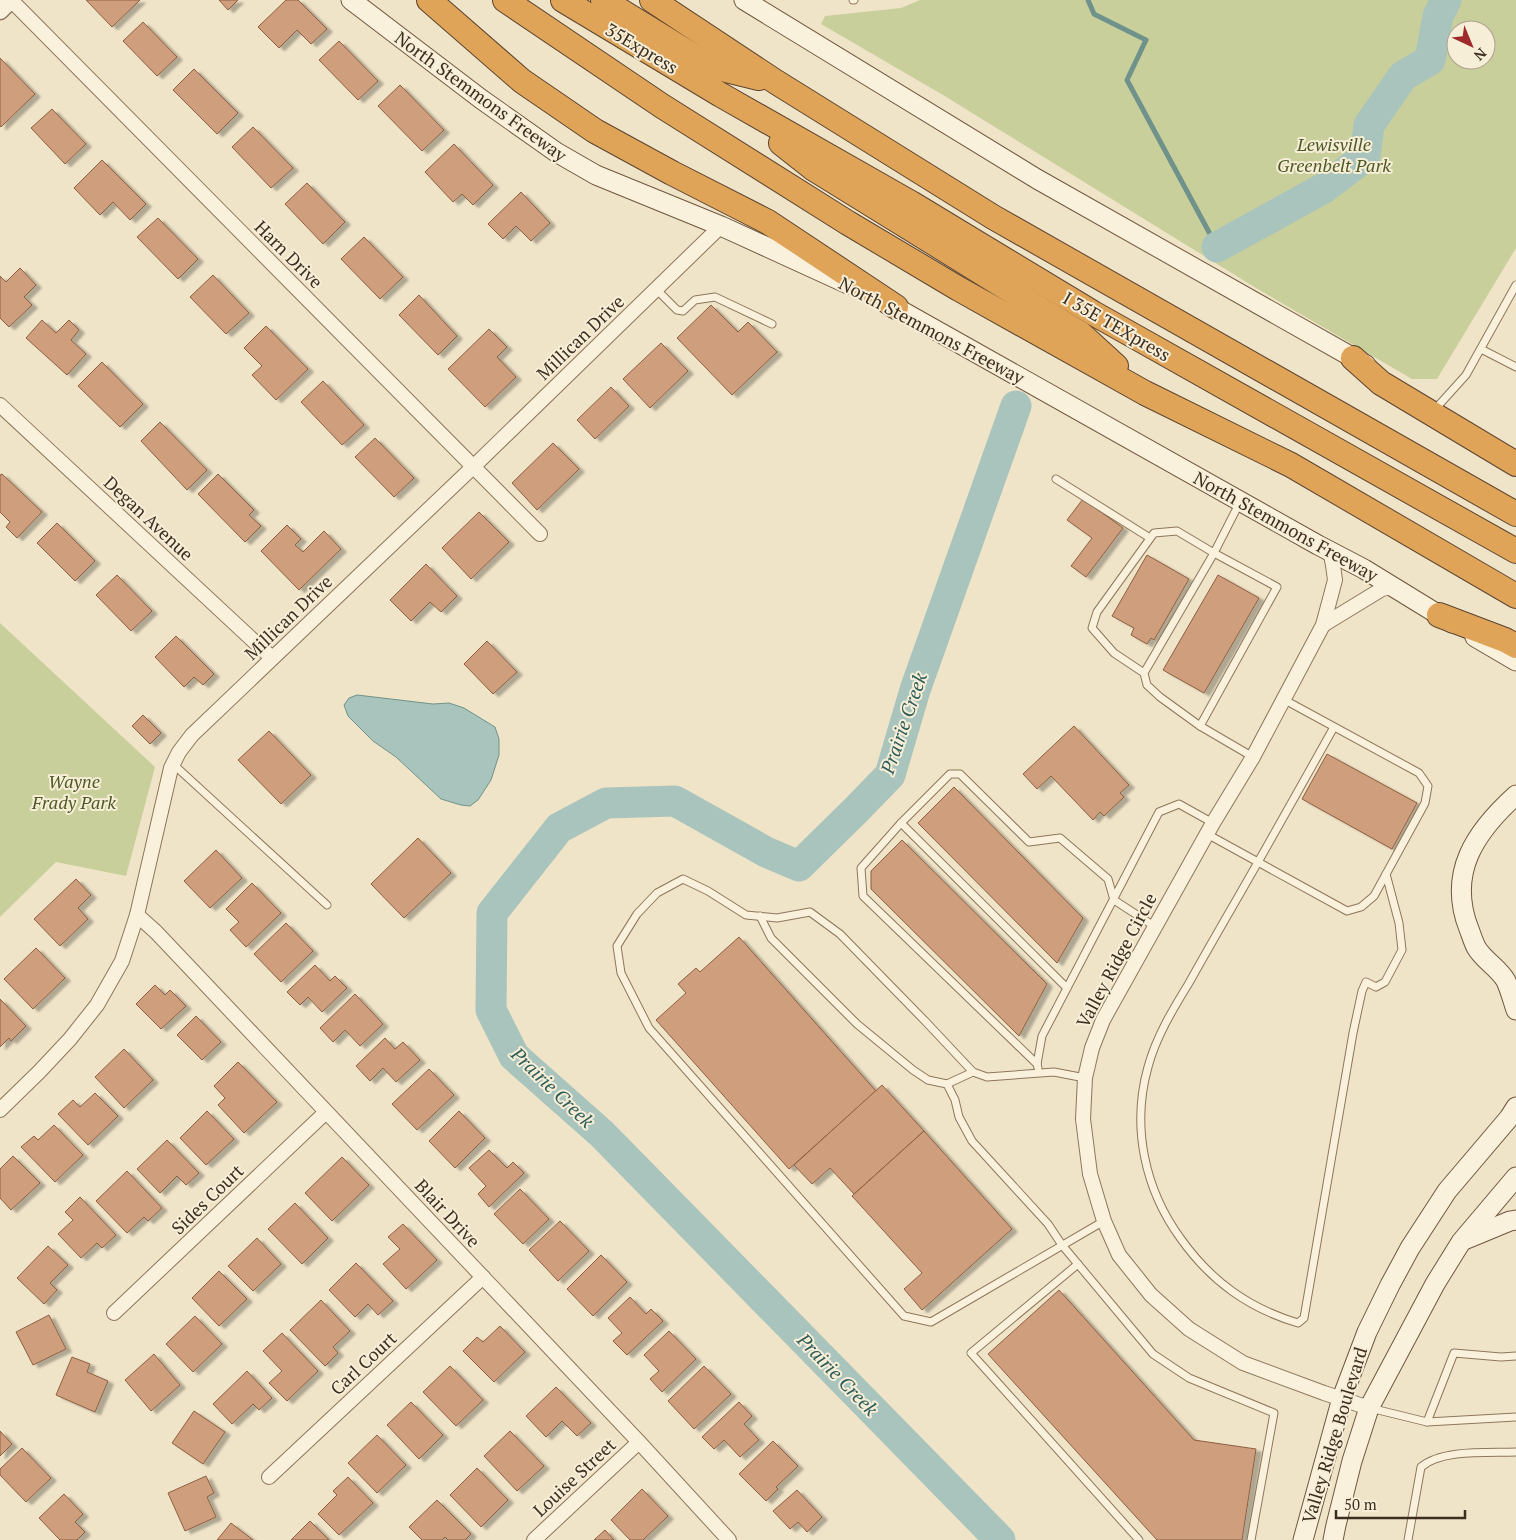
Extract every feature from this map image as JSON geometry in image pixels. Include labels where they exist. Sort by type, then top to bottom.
[{"type":"highway","points":[[429,0],[522,81],[595,131],[768,222],[896,307]]},
{"type":"highway","points":[[505,0],[662,106],[848,223],[959,289],[1145,393],[1291,466],[1516,596]]},
{"type":"highway","name":"35Express","points":[[563,0],[721,95]]},
{"type":"highway","points":[[603,0],[710,66],[776,82]]},
{"type":"highway","points":[[652,0],[776,82],[993,218],[1516,514]]},
{"type":"highway","points":[[721,95],[814,169],[1081,334],[1145,393]]},
{"type":"highway","name":"I 35E TEXpress","points":[[721,95],[911,203],[1093,313],[1516,551]]},
{"type":"highway","points":[[1353,358],[1381,383],[1516,464]]},
{"type":"highway","points":[[1439,615],[1516,646]]},
{"type":"main road","name":"North Stemmons Freeway","points":[[350,0],[481,99],[556,152],[596,175],[721,226],[896,307],[1240,502],[1364,569],[1516,661]]},
{"type":"main road","points":[[755,3],[1036,179],[1516,452]]},
{"type":"main road","points":[[1516,795],[1501,808],[1469,852],[1462,871],[1460,892],[1464,916],[1476,947],[1511,982],[1516,1010]]},
{"type":"main road","name":"Valley Ridge Boulevard","points":[[1303,1540],[1342,1398],[1366,1332],[1410,1248],[1447,1191],[1509,1118],[1516,1107]]},
{"type":"main road","name":"Valley Ridge Boulevard","points":[[1333,1540],[1352,1461],[1369,1408],[1435,1284],[1461,1242],[1516,1177]]},
{"type":"main road","points":[[1461,1242],[1516,1220]]},
{"type":"street","points":[[0,11],[11,0]]},
{"type":"street","name":"Harn Drive","points":[[11,0],[540,534]]},
{"type":"street","name":"Millican Drive","points":[[0,1110],[64,1046],[97,1005],[122,962],[137,915],[173,764],[179,752],[192,735],[474,467],[721,226]]},
{"type":"street","name":"Degan Avenue","points":[[0,405],[272,658]]},
{"type":"street","name":"Valley Ridge Circle","points":[[1330,551],[1335,580],[1323,625],[1253,757],[1154,926],[1103,1020],[1092,1048],[1086,1078],[1083,1119],[1088,1165],[1104,1221],[1119,1255],[1151,1295],[1189,1329],[1243,1363],[1369,1408]]},
{"type":"street","name":"Valley Ridge Circle","points":[[1323,625],[1382,589],[1393,587]]},
{"type":"street","name":"Blair Drive","points":[[137,915],[156,932],[730,1540]]},
{"type":"street","name":"Sides Court","points":[[114,1313],[326,1112]]},
{"type":"street","name":"Carl Court","points":[[269,1477],[483,1277]]},
{"type":"street","name":"Louise Street","points":[[534,1540],[639,1442]]},
{"type":"lane","points":[[1438,406],[1466,376],[1516,285]]},
{"type":"lane","points":[[656,289],[677,310],[682,311],[695,300],[715,297],[772,324]]},
{"type":"lane","points":[[1481,349],[1516,367]]},
{"type":"lane","points":[[1056,479],[1150,538]]},
{"type":"lane","points":[[1144,673],[1214,553],[1240,502]]},
{"type":"lane","points":[[1200,726],[1277,588],[1177,531],[1154,534],[1097,612],[1092,628],[1114,653],[1144,673],[1147,684],[1160,697],[1200,726],[1253,757]]},
{"type":"lane","points":[[1037,1064],[1042,1036],[1159,812],[1178,804],[1258,862],[1347,911],[1361,907],[1374,896],[1425,803],[1428,786],[1419,773],[1283,698]]},
{"type":"lane","points":[[1334,727],[1168,1018],[1148,1067],[1142,1098],[1142,1142],[1147,1171],[1171,1226],[1204,1269],[1225,1286],[1248,1302],[1277,1316],[1298,1323],[1304,1318],[1351,1042],[1362,990],[1366,982],[1376,987],[1385,982],[1402,950],[1399,923],[1386,874]]},
{"type":"lane","points":[[173,764],[327,905]]},
{"type":"lane","points":[[1040,1073],[1037,1064],[862,896],[861,868],[901,823],[950,774],[960,774],[1029,842],[1060,838],[1108,879],[1114,900],[1154,926]]},
{"type":"lane","points":[[901,823],[1067,988]]},
{"type":"lane","points":[[1086,1078],[1054,1072],[987,1077],[973,1072],[840,934],[810,912],[777,918],[746,915],[708,891],[683,879],[657,893],[637,914],[616,946],[621,973],[649,1028],[904,1316],[931,1322],[1104,1221]]},
{"type":"lane","points":[[760,916],[771,938],[857,1024],[912,1070],[928,1080],[947,1084],[973,1072]]},
{"type":"lane","points":[[947,1084],[955,1100],[959,1116],[972,1141],[1048,1224],[1062,1245],[1153,1354],[1189,1378],[1274,1413],[1251,1540]]},
{"type":"lane","points":[[1078,1264],[971,1353],[1140,1540]]},
{"type":"lane","points":[[1427,1422],[1454,1353],[1501,1357],[1516,1356]]},
{"type":"lane","points":[[1369,1408],[1427,1422],[1516,1417]]},
{"type":"lane","points":[[1408,1540],[1421,1467],[1428,1461],[1453,1455],[1516,1452]]},
{"type":"green space","name":"Lewisville Greenbelt Park","points":[[920,0],[1516,0],[1516,248],[1437,379],[1412,379],[1256,288],[943,95],[821,24],[825,16],[901,8]]},
{"type":"green space","name":"Wayne Frady Park","points":[[0,623],[155,767],[126,876],[56,862],[0,917]]},
{"type":"water","points":[[357,695],[433,704],[449,703],[464,708],[495,727],[499,739],[499,755],[491,780],[478,800],[470,806],[441,799],[396,757],[373,741],[348,716],[344,705],[349,698]]},
{"type":"building","points":[[86,0],[140,0],[112,27]]},
{"type":"building","points":[[219,0],[238,0],[228,10]]},
{"type":"building","points":[[286,0],[298,0],[327,29],[311,44],[297,30],[279,48],[258,27]]},
{"type":"building","points":[[143,22],[177,57],[157,76],[123,41]]},
{"type":"building","points":[[339,41],[378,81],[358,100],[319,60]]},
{"type":"building","points":[[0,58],[35,94],[1,127],[0,126]]},
{"type":"building","points":[[194,69],[238,113],[217,134],[173,90]]},
{"type":"building","points":[[400,85],[444,130],[422,151],[378,106]]},
{"type":"building","points":[[52,109],[86,144],[65,164],[31,128]]},
{"type":"building","points":[[253,127],[293,168],[271,188],[232,147]]},
{"type":"building","points":[[454,144],[493,185],[473,205],[462,194],[453,202],[425,172]]},
{"type":"building","points":[[102,160],[146,204],[130,220],[113,202],[100,215],[74,188]]},
{"type":"building","points":[[307,183],[345,222],[323,244],[285,204]]},
{"type":"building","points":[[521,192],[550,223],[531,241],[516,226],[503,239],[488,224]]},
{"type":"building","points":[[158,218],[198,259],[178,279],[137,237]]},
{"type":"building","points":[[364,237],[403,277],[380,299],[341,259]]},
{"type":"building","points":[[20,268],[36,285],[24,297],[32,305],[9,327],[0,318],[0,276],[6,282]]},
{"type":"building","points":[[213,275],[249,313],[226,334],[190,297]]},
{"type":"building","points":[[419,295],[457,336],[438,355],[399,315]]},
{"type":"building","points":[[711,305],[738,332],[748,322],[777,352],[732,395],[677,338]]},
{"type":"building","points":[[42,320],[56,333],[69,320],[79,330],[71,340],[86,354],[67,375],[26,338]]},
{"type":"building","points":[[266,326],[308,369],[276,400],[252,375],[262,366],[244,348]]},
{"type":"building","points":[[489,329],[507,347],[497,357],[516,377],[485,407],[448,369]]},
{"type":"building","points":[[661,343],[688,371],[650,408],[623,379]]},
{"type":"building","points":[[102,362],[143,404],[120,427],[78,386]]},
{"type":"building","points":[[323,381],[364,425],[342,445],[301,402]]},
{"type":"building","points":[[611,387],[629,406],[595,439],[577,420]]},
{"type":"building","points":[[160,422],[207,470],[187,490],[141,441]]},
{"type":"building","points":[[375,438],[414,478],[394,497],[355,457]]},
{"type":"building","points":[[553,443],[579,469],[537,510],[512,483]]},
{"type":"building","points":[[2,474],[42,512],[17,538],[6,527],[10,522],[0,512],[0,475]]},
{"type":"building","points":[[218,474],[254,510],[249,515],[261,526],[245,542],[198,494]]},
{"type":"building","points":[[1083,499],[1123,528],[1086,577],[1071,566],[1092,538],[1067,520]]},
{"type":"building","points":[[479,512],[509,542],[471,579],[442,548]]},
{"type":"building","points":[[57,523],[95,561],[75,581],[37,543]]},
{"type":"building","points":[[287,525],[301,539],[295,545],[303,552],[324,531],[341,549],[299,590],[261,551]]},
{"type":"building","points":[[1147,555],[1189,579],[1154,640],[1151,638],[1147,644],[1131,635],[1134,628],[1112,616]]},
{"type":"building","points":[[426,564],[457,596],[441,612],[430,602],[411,621],[390,600]]},
{"type":"building","points":[[117,575],[152,611],[131,631],[96,595]]},
{"type":"building","points":[[1218,575],[1259,598],[1204,693],[1163,670]]},
{"type":"building","points":[[176,636],[214,674],[203,685],[194,677],[184,687],[155,657]]},
{"type":"building","points":[[487,641],[517,672],[493,694],[464,664]]},
{"type":"building","points":[[143,715],[161,733],[150,744],[132,726]]},
{"type":"building","points":[[1074,726],[1129,785],[1120,793],[1124,797],[1104,816],[1100,812],[1093,820],[1051,776],[1037,789],[1023,774]]},
{"type":"building","points":[[269,731],[311,775],[281,804],[238,760]]},
{"type":"building","points":[[1327,754],[1417,803],[1392,849],[1302,799]]},
{"type":"building","points":[[954,787],[1083,918],[1057,963],[918,823]]},
{"type":"building","points":[[418,838],[451,873],[404,918],[371,884]]},
{"type":"building","points":[[902,840],[1047,984],[1019,1036],[871,889],[871,871]]},
{"type":"building","points":[[216,850],[242,878],[210,908],[184,881]]},
{"type":"building","points":[[76,879],[91,895],[78,908],[88,919],[60,946],[34,919]]},
{"type":"building","points":[[252,883],[281,913],[246,947],[230,930],[239,922],[226,909]]},
{"type":"building","points":[[286,923],[313,951],[281,982],[254,954]]},
{"type":"building","points":[[739,937],[876,1091],[789,1169],[656,1020],[686,993],[678,984],[696,968],[700,972]]},
{"type":"building","points":[[36,948],[65,978],[33,1009],[4,979]]},
{"type":"building","points":[[315,965],[330,981],[335,976],[347,988],[322,1012],[308,997],[300,1005],[287,992]]},
{"type":"building","points":[[155,985],[165,995],[170,990],[186,1006],[161,1029],[136,1004]]},
{"type":"building","points":[[355,994],[383,1024],[360,1046],[345,1030],[333,1042],[320,1028]]},
{"type":"building","points":[[0,999],[26,1026],[11,1041],[9,1038],[0,1047]]},
{"type":"building","points":[[196,1016],[221,1042],[202,1060],[177,1035]]},
{"type":"building","points":[[385,1038],[395,1049],[403,1042],[420,1060],[396,1082],[383,1068],[370,1081],[356,1066]]},
{"type":"building","points":[[124,1049],[153,1080],[124,1108],[95,1077]]},
{"type":"building","points":[[238,1062],[277,1102],[244,1133],[218,1105],[225,1098],[214,1086]]},
{"type":"building","points":[[429,1069],[454,1095],[417,1130],[392,1104]]},
{"type":"building","points":[[882,1085],[924,1131],[854,1194],[830,1168],[812,1184],[794,1165]]},
{"type":"building","points":[[95,1093],[118,1116],[88,1145],[58,1114],[73,1100],[80,1107]]},
{"type":"building","points":[[207,1111],[234,1139],[206,1165],[180,1138]]},
{"type":"building","points":[[459,1111],[485,1138],[455,1168],[429,1141]]},
{"type":"building","points":[[54,1125],[83,1155],[55,1182],[21,1147],[34,1136],[38,1140]]},
{"type":"building","points":[[924,1131],[1012,1229],[922,1310],[904,1289],[922,1273],[852,1196]]},
{"type":"building","points":[[167,1140],[199,1173],[186,1185],[177,1176],[160,1193],[137,1169]]},
{"type":"building","points":[[489,1150],[507,1168],[513,1162],[524,1173],[489,1207],[478,1194],[486,1186],[469,1168]]},
{"type":"building","points":[[13,1156],[40,1183],[11,1210],[0,1198],[0,1169]]},
{"type":"building","points":[[342,1157],[369,1185],[332,1221],[305,1193]]},
{"type":"building","points":[[127,1171],[162,1208],[148,1221],[144,1217],[127,1233],[96,1201]]},
{"type":"building","points":[[520,1189],[549,1219],[523,1244],[494,1214]]},
{"type":"building","points":[[80,1197],[116,1235],[102,1248],[97,1243],[81,1258],[58,1234],[73,1220],[65,1212]]},
{"type":"building","points":[[295,1203],[328,1238],[302,1264],[268,1229]]},
{"type":"building","points":[[560,1221],[589,1251],[558,1281],[529,1250]]},
{"type":"building","points":[[403,1224],[437,1260],[406,1289],[383,1264],[400,1249],[388,1237]]},
{"type":"building","points":[[257,1238],[281,1264],[253,1291],[228,1266]]},
{"type":"building","points":[[48,1246],[68,1265],[50,1283],[57,1290],[44,1304],[17,1278]]},
{"type":"building","points":[[601,1255],[627,1282],[593,1316],[567,1289]]},
{"type":"building","points":[[356,1263],[393,1301],[378,1315],[368,1304],[355,1317],[329,1290]]},
{"type":"building","points":[[219,1271],[247,1299],[219,1326],[192,1298]]},
{"type":"building","points":[[1059,1290],[1194,1440],[1256,1449],[1242,1540],[1157,1540],[988,1354]]},
{"type":"building","points":[[630,1297],[646,1314],[651,1309],[663,1321],[627,1355],[613,1341],[622,1333],[608,1318]]},
{"type":"building","points":[[321,1300],[350,1331],[333,1347],[338,1353],[325,1366],[290,1330]]},
{"type":"building","points":[[49,1315],[66,1349],[33,1365],[16,1332]]},
{"type":"building","points":[[195,1316],[222,1344],[193,1372],[166,1344]]},
{"type":"building","points":[[500,1326],[525,1352],[494,1382],[463,1351],[477,1337],[483,1342]]},
{"type":"building","points":[[669,1331],[696,1359],[662,1392],[650,1379],[659,1371],[644,1355]]},
{"type":"building","points":[[282,1333],[318,1371],[287,1401],[269,1383],[282,1371],[263,1351]]},
{"type":"building","points":[[154,1354],[180,1385],[151,1411],[125,1380]]},
{"type":"building","points":[[72,1357],[90,1364],[87,1372],[108,1381],[95,1412],[56,1395]]},
{"type":"building","points":[[450,1366],[483,1400],[456,1426],[423,1392]]},
{"type":"building","points":[[704,1366],[731,1394],[694,1429],[668,1401]]},
{"type":"building","points":[[247,1371],[272,1398],[259,1410],[253,1404],[232,1424],[213,1404]]},
{"type":"building","points":[[556,1387],[591,1423],[577,1436],[562,1421],[546,1437],[526,1416]]},
{"type":"building","points":[[411,1402],[443,1435],[419,1459],[387,1425]]},
{"type":"building","points":[[739,1402],[752,1416],[744,1424],[759,1440],[740,1457],[724,1440],[714,1449],[702,1437]]},
{"type":"building","points":[[194,1411],[225,1432],[203,1464],[172,1443]]},
{"type":"building","points":[[0,1431],[12,1444],[0,1456]]},
{"type":"building","points":[[510,1431],[544,1466],[517,1491],[484,1456]]},
{"type":"building","points":[[377,1435],[406,1465],[377,1493],[348,1463]]},
{"type":"building","points":[[773,1441],[798,1466],[776,1487],[778,1489],[766,1501],[739,1474]]},
{"type":"building","points":[[22,1448],[51,1478],[26,1502],[0,1475],[0,1469]]},
{"type":"building","points":[[477,1468],[508,1500],[481,1527],[450,1495]]},
{"type":"building","points":[[206,1476],[214,1493],[207,1497],[216,1517],[185,1531],[168,1493]]},
{"type":"building","points":[[348,1477],[373,1503],[339,1535],[318,1514],[337,1495],[333,1491]]},
{"type":"building","points":[[642,1489],[668,1516],[643,1540],[630,1540],[611,1520]]},
{"type":"building","points":[[797,1490],[822,1517],[807,1532],[798,1522],[790,1529],[773,1511]]},
{"type":"building","points":[[64,1494],[83,1514],[75,1522],[85,1532],[77,1540],[60,1540],[39,1518]]},
{"type":"building","points":[[437,1500],[471,1534],[465,1540],[448,1540],[445,1537],[442,1540],[422,1540],[409,1527]]},
{"type":"building","points":[[310,1521],[329,1540],[291,1540]]},
{"type":"building","points":[[231,1523],[253,1540],[217,1540]]},
{"type":"building","points":[[605,1530],[614,1540],[594,1540]]},
{"type":"waterway","points":[[1088,0],[1094,14],[1146,40],[1127,80],[1217,247]]},
{"type":"waterway","name":"Prairie Creek","points":[[1217,247],[1324,188],[1365,157],[1369,125],[1403,76],[1430,60],[1438,16],[1446,0]]},
{"type":"waterway","name":"Prairie Creek","points":[[1000,1540],[602,1134],[514,1056],[491,1010],[492,913],[559,828],[606,803],[675,801],[766,852],[799,866],[890,775],[915,690],[1016,406]]}]
